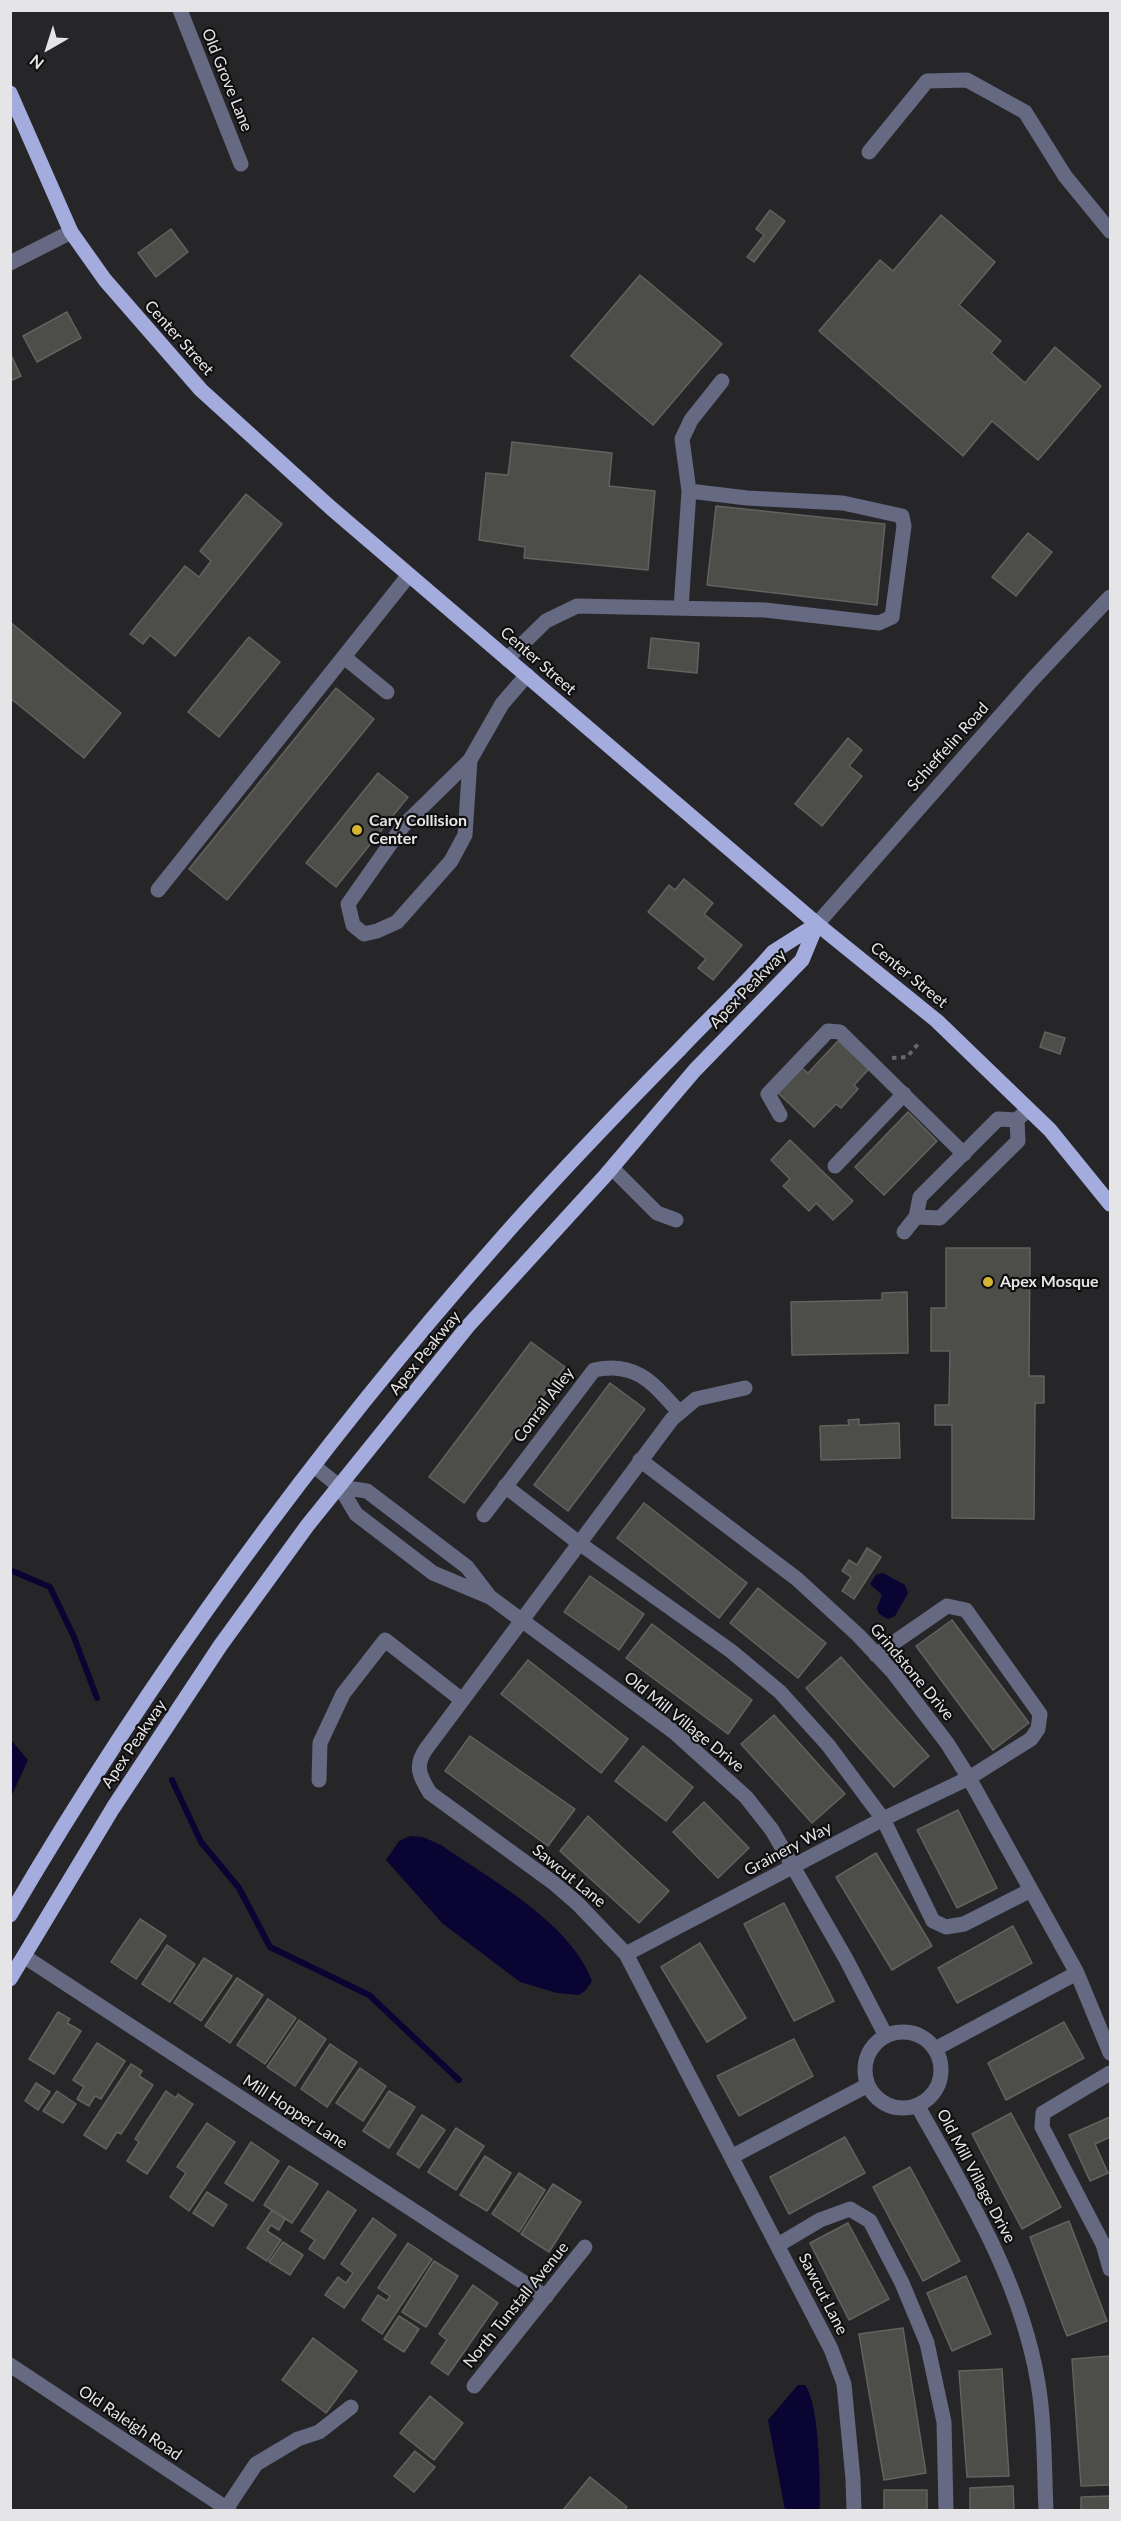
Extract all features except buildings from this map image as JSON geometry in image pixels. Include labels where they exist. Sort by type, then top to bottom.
[{"type":"main road","name":"Center Street","points":[[10,93],[71,232],[105,280],[201,390],[314,494],[817,924],[937,1021],[1023,1114],[1050,1130],[1110,1204]]},
{"type":"main road","name":"Apex Peakway","points":[[10,1979],[113,1808],[220,1646],[306,1526],[340,1487],[468,1326],[612,1168],[695,1070],[802,960],[817,924]]},
{"type":"main road","name":"Apex Peakway","points":[[10,1915],[55,1838],[153,1688],[240,1563],[441,1307],[552,1183],[773,952],[817,924]]},
{"type":"street","name":"Old Grove Lane","points":[[180,10],[241,164]]},
{"type":"street","points":[[869,152],[927,81],[966,80],[1025,112],[1065,176],[1110,227]]},
{"type":"street","points":[[10,263],[71,232]]},
{"type":"street","points":[[681,608],[689,491],[682,439],[691,420],[722,381]]},
{"type":"street","points":[[507,659],[546,621],[577,606],[765,610],[879,623],[892,617],[904,526],[902,516],[843,503],[747,498],[689,491]]},
{"type":"street","points":[[158,890],[410,575]]},
{"type":"street","name":"Schieffelin Road","points":[[817,924],[985,732],[1110,597]]},
{"type":"street","points":[[344,657],[387,692]]},
{"type":"street","points":[[470,760],[465,835],[451,861],[397,922],[364,934],[353,925],[348,904],[403,826],[470,760],[502,704],[527,675]]},
{"type":"street","points":[[780,1115],[768,1094],[828,1031],[840,1032],[964,1154]]},
{"type":"street","points":[[835,1166],[899,1090]]},
{"type":"street","points":[[904,1232],[916,1217],[920,1197],[998,1119],[1023,1114],[1018,1141],[940,1218],[916,1217]]},
{"type":"street","points":[[612,1168],[657,1213],[676,1220]]},
{"type":"street","name":"Conrail Alley","points":[[484,1515],[594,1370],[612,1366],[630,1369],[654,1384],[679,1412]]},
{"type":"street","name":"Sawcut Lane","points":[[745,1388],[696,1399],[679,1412],[640,1460],[420,1757],[418,1774],[430,1793],[555,1884],[586,1911],[626,1954],[733,2156],[831,2349],[844,2384],[854,2479],[854,2511]]},
{"type":"street","name":"Grindstone Drive","points":[[640,1460],[796,1579],[876,1654],[948,1743],[1077,1973],[1110,2053]]},
{"type":"street","name":"Old Mill Village Drive","points":[[314,1466],[340,1487],[356,1514],[433,1573],[490,1597]]},
{"type":"street","points":[[505,1486],[579,1543],[731,1651],[780,1692],[828,1745],[883,1820],[933,1921],[946,1927],[964,1924],[1031,1890]]},
{"type":"street","name":"Old Mill Village Drive","points":[[340,1487],[367,1491],[467,1567],[490,1597],[521,1622],[629,1698],[716,1768],[746,1797],[772,1830],[794,1867],[886,2036]]},
{"type":"street","name":"Grainery Way","points":[[626,1954],[883,1820],[969,1778],[1031,1739],[1038,1729],[1040,1714],[966,1610],[947,1606],[876,1654]]},
{"type":"street","points":[[319,1780],[320,1743],[343,1694],[385,1640],[462,1700]]},
{"type":"street","name":"Mill Hopper Lane","points":[[25,1957],[546,2297]]},
{"type":"street","points":[[935,2049],[1077,1973]]},
{"type":"street","points":[[908,2032],[919,2035],[935,2049],[940,2060],[939,2082],[934,2092],[917,2105],[905,2108],[883,2102],[868,2085],[866,2062],[870,2051],[886,2036],[908,2032]]},
{"type":"street","points":[[1110,2073],[1043,2113],[1042,2127],[1103,2244],[1110,2269]]},
{"type":"street","points":[[733,2156],[868,2085]]},
{"type":"street","name":"Old Mill Village Drive","points":[[917,2105],[990,2238],[1020,2310],[1038,2382],[1043,2416],[1046,2511]]},
{"type":"street","points":[[778,2245],[820,2220],[850,2209],[870,2221],[902,2283],[927,2343],[944,2422],[946,2511]]},
{"type":"street","name":"North Tunstall Avenue","points":[[474,2386],[585,2247]]},
{"type":"street","name":"Old Raleigh Road","points":[[10,2365],[227,2510]]},
{"type":"street","points":[[227,2510],[256,2464],[298,2439],[318,2432],[351,2407]]},
{"type":"path","points":[[887,1060],[907,1057],[918,1044]]},
{"type":"shaded area","points":[[883,1573],[905,1585],[908,1593],[895,1616],[888,1619],[879,1614],[877,1608],[882,1595],[870,1584],[876,1575]]},
{"type":"shaded area","points":[[11,1740],[28,1760],[11,1797]]},
{"type":"shaded area","points":[[410,1836],[423,1837],[441,1845],[505,1888],[548,1921],[581,1960],[592,1981],[586,1990],[579,1995],[557,1993],[520,1982],[442,1923],[386,1860],[399,1841]]},
{"type":"shaded area","points":[[798,2385],[805,2385],[814,2409],[818,2445],[820,2510],[785,2510],[768,2420]]},
{"type":"waterway","points":[[10,1570],[50,1587],[74,1637],[97,1698]]},
{"type":"waterway","points":[[172,1780],[201,1842],[239,1888],[270,1947],[369,1995],[459,2080]]},
{"type":"place","name":"Cary Collision Center","points":[[357,830]]},
{"type":"place","name":"Apex Mosque","points":[[988,1282]]}]
